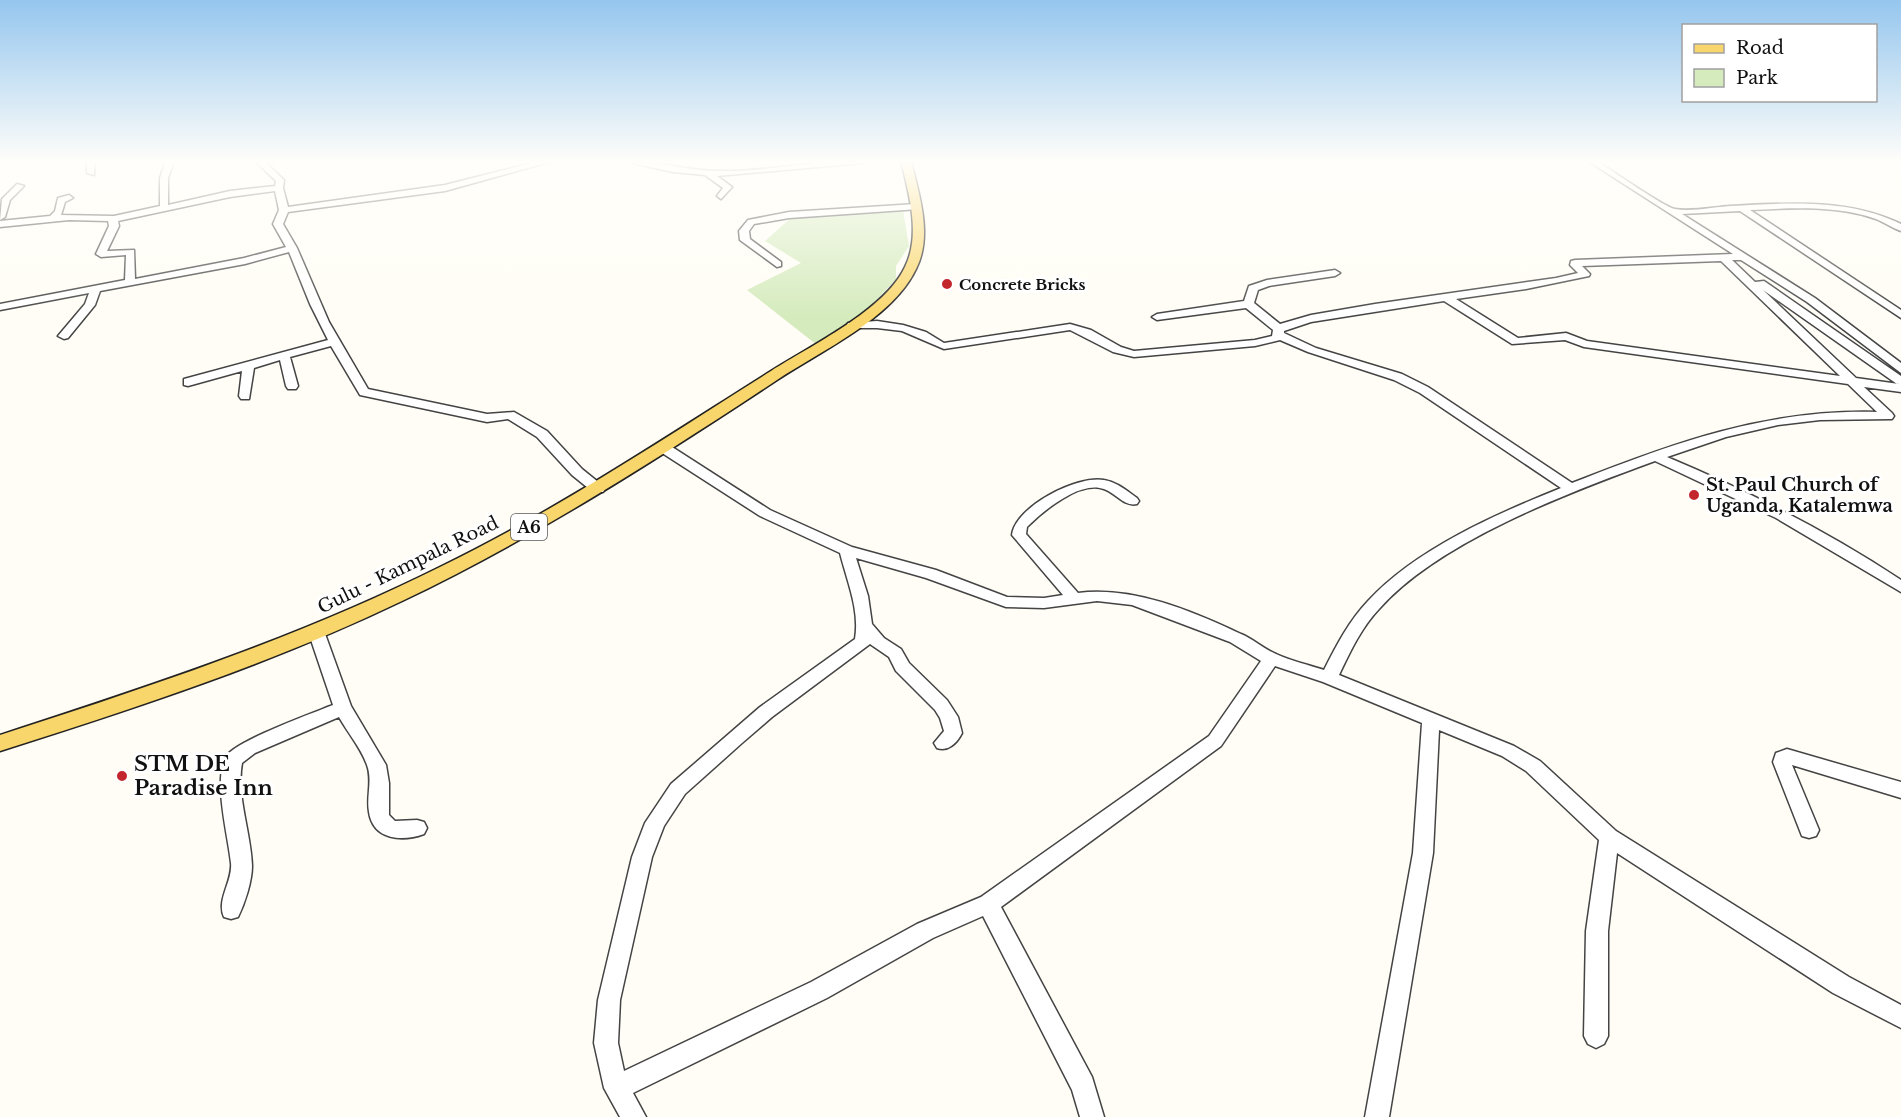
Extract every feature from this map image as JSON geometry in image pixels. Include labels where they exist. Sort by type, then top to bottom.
[{"type":"main road","name":"Gulu - Kampala Road","points":[[0,743],[165,688],[316,631],[440,575],[598,489],[664,448],[884,302],[910,269],[916,249],[916,213]]},
{"type":"street","points":[[52,219],[58,213]]},
{"type":"street","points":[[0,224],[52,219],[114,219],[141,213]]},
{"type":"street","points":[[283,213],[278,224],[284,238],[292,248],[307,289],[333,342],[364,392],[487,418],[510,415],[542,434],[577,472],[598,489]]},
{"type":"street","points":[[777,264],[745,240],[744,231],[752,222],[789,215],[819,213]]},
{"type":"street","points":[[1675,213],[1839,319],[1900,368]]},
{"type":"street","points":[[1749,213],[1901,315]]},
{"type":"street","points":[[1863,213],[1901,219]]},
{"type":"street","points":[[1880,216],[1901,228]]},
{"type":"street","points":[[114,219],[112,223],[114,226],[101,254],[131,252],[130,283]]},
{"type":"street","points":[[0,307],[265,257],[292,248]]},
{"type":"street","points":[[1723,257],[1900,368]]},
{"type":"street","points":[[1723,257],[1901,381]]},
{"type":"street","points":[[1329,678],[1342,648],[1360,621],[1400,580],[1456,542],[1569,487],[1722,434],[1798,418],[1888,416],[1723,257]]},
{"type":"street","points":[[852,324],[873,323],[907,329],[921,333],[938,345],[944,346],[1070,327],[1087,332],[1114,348],[1130,354],[1256,343],[1276,338],[1278,332],[1300,322],[1383,306],[1533,285],[1586,274],[1575,263],[1744,257]]},
{"type":"street","points":[[1248,304],[1251,292],[1258,285],[1335,273]]},
{"type":"street","points":[[64,336],[90,305],[95,290]]},
{"type":"street","points":[[1447,298],[1518,342],[1566,336],[1584,344],[1901,388]]},
{"type":"street","points":[[1248,304],[1278,332],[1312,350],[1398,377],[1424,390],[1569,487]]},
{"type":"street","points":[[1157,317],[1248,304]]},
{"type":"street","points":[[188,382],[333,342]]},
{"type":"street","points":[[284,355],[292,386]]},
{"type":"street","points":[[245,396],[248,365]]},
{"type":"street","points":[[664,448],[765,513],[847,550],[931,574],[1006,602],[1044,603],[1073,597],[1133,600],[1236,638],[1271,659],[1329,678],[1487,742],[1523,759],[1554,784],[1609,837],[1841,985],[1901,1017]]},
{"type":"street","points":[[1654,456],[1694,473],[1799,525],[1901,587]]},
{"type":"street","points":[[1073,597],[1019,535],[1020,526],[1047,504],[1077,487],[1092,483],[1107,485],[1132,501]]},
{"type":"street","points":[[634,1117],[616,1088],[606,1044],[609,1000],[642,857],[656,823],[678,789],[766,712],[863,642],[864,624],[847,550]]},
{"type":"street","points":[[864,624],[878,642],[895,653],[902,668],[941,705],[949,717],[953,733],[943,743]]},
{"type":"street","points":[[316,631],[342,708],[368,745],[380,776],[377,813],[381,822],[391,830],[417,828]]},
{"type":"street","points":[[616,1088],[819,990],[925,931],[988,904],[1215,741],[1271,659]]},
{"type":"street","points":[[231,910],[242,868],[230,778],[234,759],[249,748],[342,708]]},
{"type":"street","points":[[1377,1117],[1423,853],[1431,721]]},
{"type":"street","points":[[1809,830],[1782,762],[1787,756],[1901,790]]},
{"type":"street","points":[[1596,1036],[1598,931],[1609,837]]},
{"type":"street","points":[[988,904],[1083,1086],[1092,1117]]},
{"type":"green space","points":[[904,213],[909,246],[896,266],[896,279],[869,308],[817,345],[747,290],[801,263],[765,241],[793,216]]},
{"type":"place","name":"Concrete Bricks","points":[[947,284]]},
{"type":"place","name":"St. Paul Church of Uganda, Katalemwa","points":[[1694,495]]},
{"type":"place","name":"STM DE Paradise Inn","points":[[122,776]]}]
